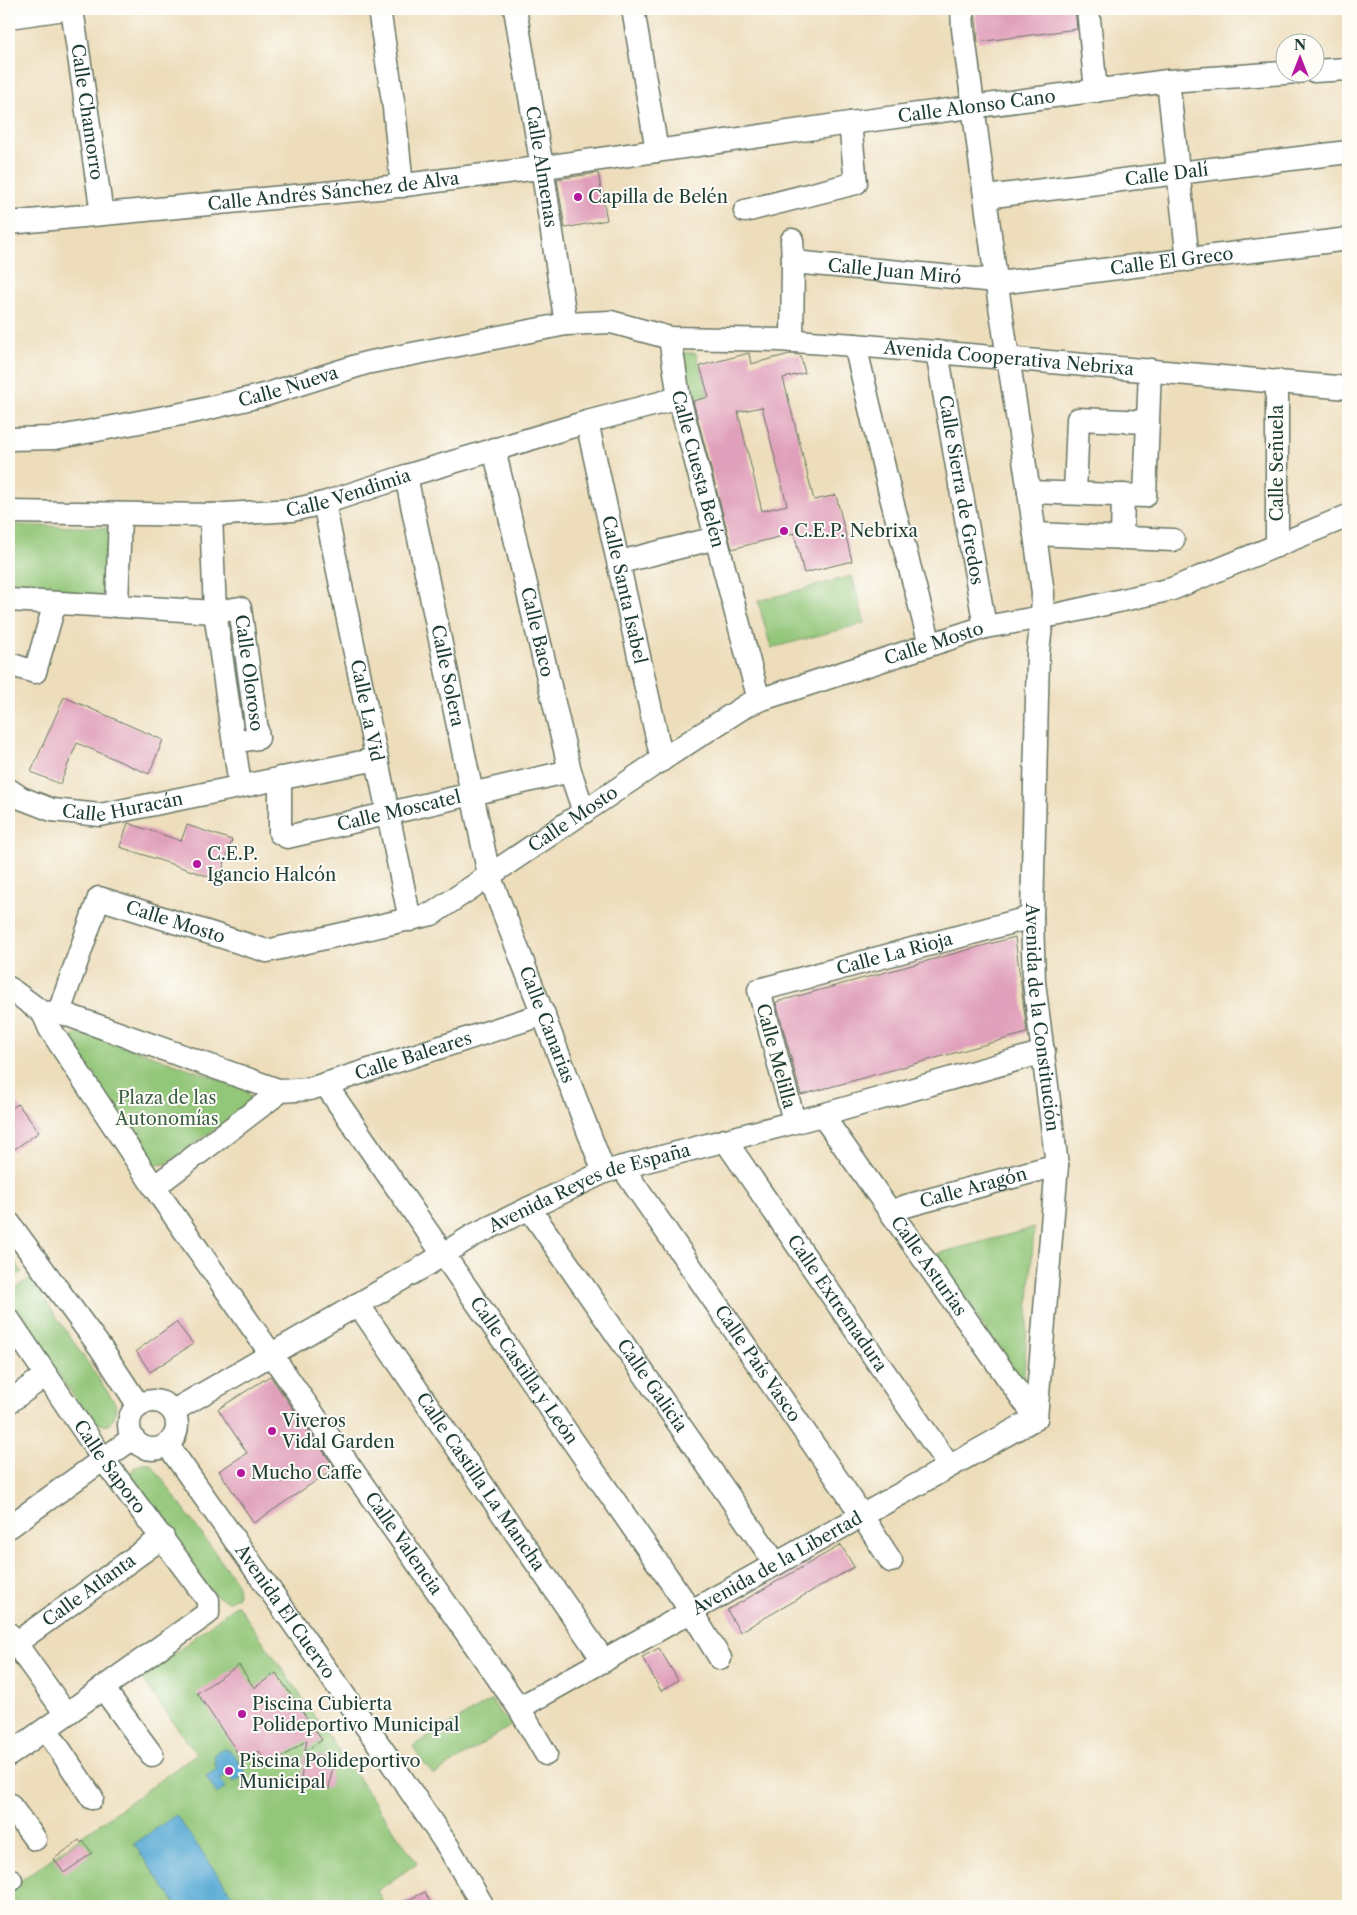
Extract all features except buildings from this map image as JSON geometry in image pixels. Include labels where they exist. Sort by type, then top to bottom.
[{"type":"street","points":[[9,17],[65,9]]},
{"type":"street","name":"Calle Chamorro","points":[[72,9],[102,214]]},
{"type":"street","points":[[380,9],[394,108],[402,186]]},
{"type":"street","name":"Calle Almenas","points":[[515,9],[566,324]]},
{"type":"street","points":[[633,9],[657,151]]},
{"type":"street","name":"Avenida de la Constitución","points":[[962,9],[962,29],[972,106],[996,280],[1029,492],[1042,593],[1042,617],[1038,653],[1032,917],[1034,982],[1057,1165],[1036,1418]]},
{"type":"street","points":[[1088,9],[1096,91]]},
{"type":"street","points":[[1324,70],[1348,69]]},
{"type":"street","name":"Calle Alonso Cano","points":[[657,151],[972,106],[1168,81],[1274,74]]},
{"type":"street","points":[[1168,81],[1188,260]]},
{"type":"street","points":[[745,211],[856,183],[850,123]]},
{"type":"street","name":"Calle Andrés Sánchez de Alva","points":[[9,223],[402,186],[657,151]]},
{"type":"street","name":"Calle Dalí","points":[[986,197],[1348,152]]},
{"type":"street","name":"Calle El Greco","points":[[996,280],[1008,282],[1348,239]]},
{"type":"street","name":"Calle Juan Miró","points":[[792,340],[793,251],[996,280]]},
{"type":"street","points":[[566,324],[611,322],[670,338]]},
{"type":"street","name":"Calle Nueva","points":[[9,439],[55,438],[197,411],[268,394],[366,364],[566,324]]},
{"type":"street","name":"Avenida Cooperativa Nebrixa","points":[[670,338],[792,340],[1277,380],[1348,388]]},
{"type":"street","name":"Calle Cuesta Belén","points":[[670,338],[679,398],[759,700]]},
{"type":"street","points":[[855,345],[891,497],[930,644]]},
{"type":"street","name":"Calle Sierra de Gredos","points":[[937,352],[985,627]]},
{"type":"street","points":[[1122,538],[1134,496],[1148,422],[1150,370]]},
{"type":"street","name":"Calle Señuela","points":[[1277,380],[1277,546]]},
{"type":"street","name":"Calle Vendimia","points":[[9,512],[211,515],[292,510],[587,422],[679,398]]},
{"type":"street","points":[[1075,494],[1078,419],[1148,422]]},
{"type":"street","name":"Calle Santa Isabel","points":[[587,422],[620,562],[662,760]]},
{"type":"street","name":"Calle Baco","points":[[494,449],[570,771],[584,812]]},
{"type":"street","name":"Calle Solera","points":[[406,476],[489,875]]},
{"type":"street","points":[[1029,492],[1134,496]]},
{"type":"street","name":"Calle La Vid","points":[[324,502],[410,920]]},
{"type":"street","points":[[114,606],[120,514]]},
{"type":"street","name":"Calle Oloroso","points":[[211,515],[215,612],[240,786]]},
{"type":"street","name":"Calle Mosto","points":[[51,1012],[99,898],[267,951],[432,914],[747,705],[985,627],[1042,617],[1172,589],[1348,516]]},
{"type":"street","points":[[1035,534],[1173,540]]},
{"type":"street","points":[[620,562],[716,538]]},
{"type":"street","points":[[9,600],[215,612]]},
{"type":"street","points":[[9,664],[35,672],[55,603]]},
{"type":"street","name":"Calle Huracán","points":[[9,790],[21,798],[52,810],[100,815],[377,759]]},
{"type":"street","name":"Calle Moscatel","points":[[280,778],[280,833],[287,838],[570,771]]},
{"type":"street","name":"Calle Canarias","points":[[489,875],[544,1014],[613,1170]]},
{"type":"street","name":"Calle La Rioja","points":[[759,990],[1032,917]]},
{"type":"street","points":[[9,988],[51,1012],[281,1091]]},
{"type":"street","name":"Calle Melilla","points":[[759,990],[794,1121]]},
{"type":"street","points":[[51,1012],[50,1028],[154,1187],[281,1091]]},
{"type":"street","name":"Calle Baleares","points":[[281,1091],[310,1089],[544,1014]]},
{"type":"street","name":"Avenida Reyes de España","points":[[173,1411],[472,1236],[613,1170],[822,1115],[1044,1052]]},
{"type":"street","name":"Calle Castilla y León","points":[[325,1084],[691,1611],[720,1658]]},
{"type":"street","name":"Calle Asturias","points":[[822,1115],[1036,1418]]},
{"type":"street","name":"Calle Extremadura","points":[[725,1140],[949,1466]]},
{"type":"street","name":"Calle Aragón","points":[[892,1212],[906,1206],[1057,1165]]},
{"type":"street","name":"Calle País Vasco","points":[[613,1170],[862,1515],[891,1561]]},
{"type":"street","name":"Calle Valencia","points":[[154,1187],[519,1708],[546,1754]]},
{"type":"street","name":"Calle Galicia","points":[[529,1208],[776,1564]]},
{"type":"street","points":[[9,1223],[100,1348],[139,1406]]},
{"type":"street","name":"Calle Castilla La Mancha","points":[[358,1304],[604,1661]]},
{"type":"street","name":"Calle Saporo","points":[[9,1320],[103,1459],[163,1537],[208,1600],[208,1612],[103,1688]]},
{"type":"street","points":[[9,1402],[46,1375]]},
{"type":"street","points":[[153,1401],[168,1406],[173,1411],[176,1418],[176,1432],[167,1444],[153,1449],[139,1444],[133,1438],[129,1425],[130,1418],[139,1406],[153,1401]]},
{"type":"street","name":"Avenida de la Libertad","points":[[519,1708],[1036,1418]]},
{"type":"street","points":[[9,1527],[133,1438]]},
{"type":"street","name":"Avenida El Cuervo","points":[[167,1444],[387,1757],[449,1848],[483,1906]]},
{"type":"street","name":"Calle Atlanta","points":[[12,1639],[163,1537]]},
{"type":"street","points":[[12,1639],[66,1714]]},
{"type":"street","points":[[9,1755],[103,1688],[152,1755]]},
{"type":"street","points":[[46,1729],[92,1798]]},
{"type":"street","points":[[9,1804],[35,1839]]},
{"type":"green space","points":[[683,353],[696,353],[708,395],[691,400]]},
{"type":"green space","points":[[9,525],[114,528],[113,597],[9,595]]},
{"type":"green space","points":[[852,576],[865,623],[771,648],[758,601]]},
{"type":"green space","name":"Plaza de las Autonomías","points":[[83,1031],[246,1089],[250,1096],[247,1106],[166,1164],[157,1165],[149,1161],[71,1046],[73,1035]]},
{"type":"green space","points":[[1034,1228],[1023,1387],[936,1254]]},
{"type":"green space","points":[[9,1253],[22,1272],[9,1280]]},
{"type":"green space","points":[[30,1278],[115,1403],[114,1416],[109,1424],[100,1424],[89,1417],[9,1306],[9,1293]]},
{"type":"green space","points":[[141,1464],[151,1464],[237,1583],[238,1596],[228,1602],[213,1594],[129,1477],[134,1468]]},
{"type":"green space","points":[[237,1604],[417,1863],[377,1891],[386,1906],[9,1906],[9,1889],[196,1754],[142,1679]]},
{"type":"green space","points":[[492,1700],[499,1712],[512,1725],[434,1775],[420,1759],[413,1746]]},
{"type":"water","name":"Piscina Polideportivo Municipal","points":[[224,1748],[234,1755],[246,1774],[234,1782],[228,1774],[220,1779],[225,1788],[217,1794],[206,1776],[217,1769],[214,1756]]},
{"type":"water","points":[[176,1815],[240,1906],[177,1906],[134,1844]]},
{"type":"place","name":"Capilla de Belén","points":[[578,197]]},
{"type":"place","name":"C.E.P. Nebrixa","points":[[784,531]]},
{"type":"place","name":"C.E.P. Igancio Halcón","points":[[197,864]]},
{"type":"place","name":"Viveros Vidal Garden","points":[[272,1431]]},
{"type":"place","name":"Mucho Caffe","points":[[241,1473]]},
{"type":"place","name":"Piscina Cubierta Polideportivo Municipal","points":[[242,1714]]},
{"type":"place","name":"Piscina Polideportivo Municipal","points":[[229,1771]]}]
